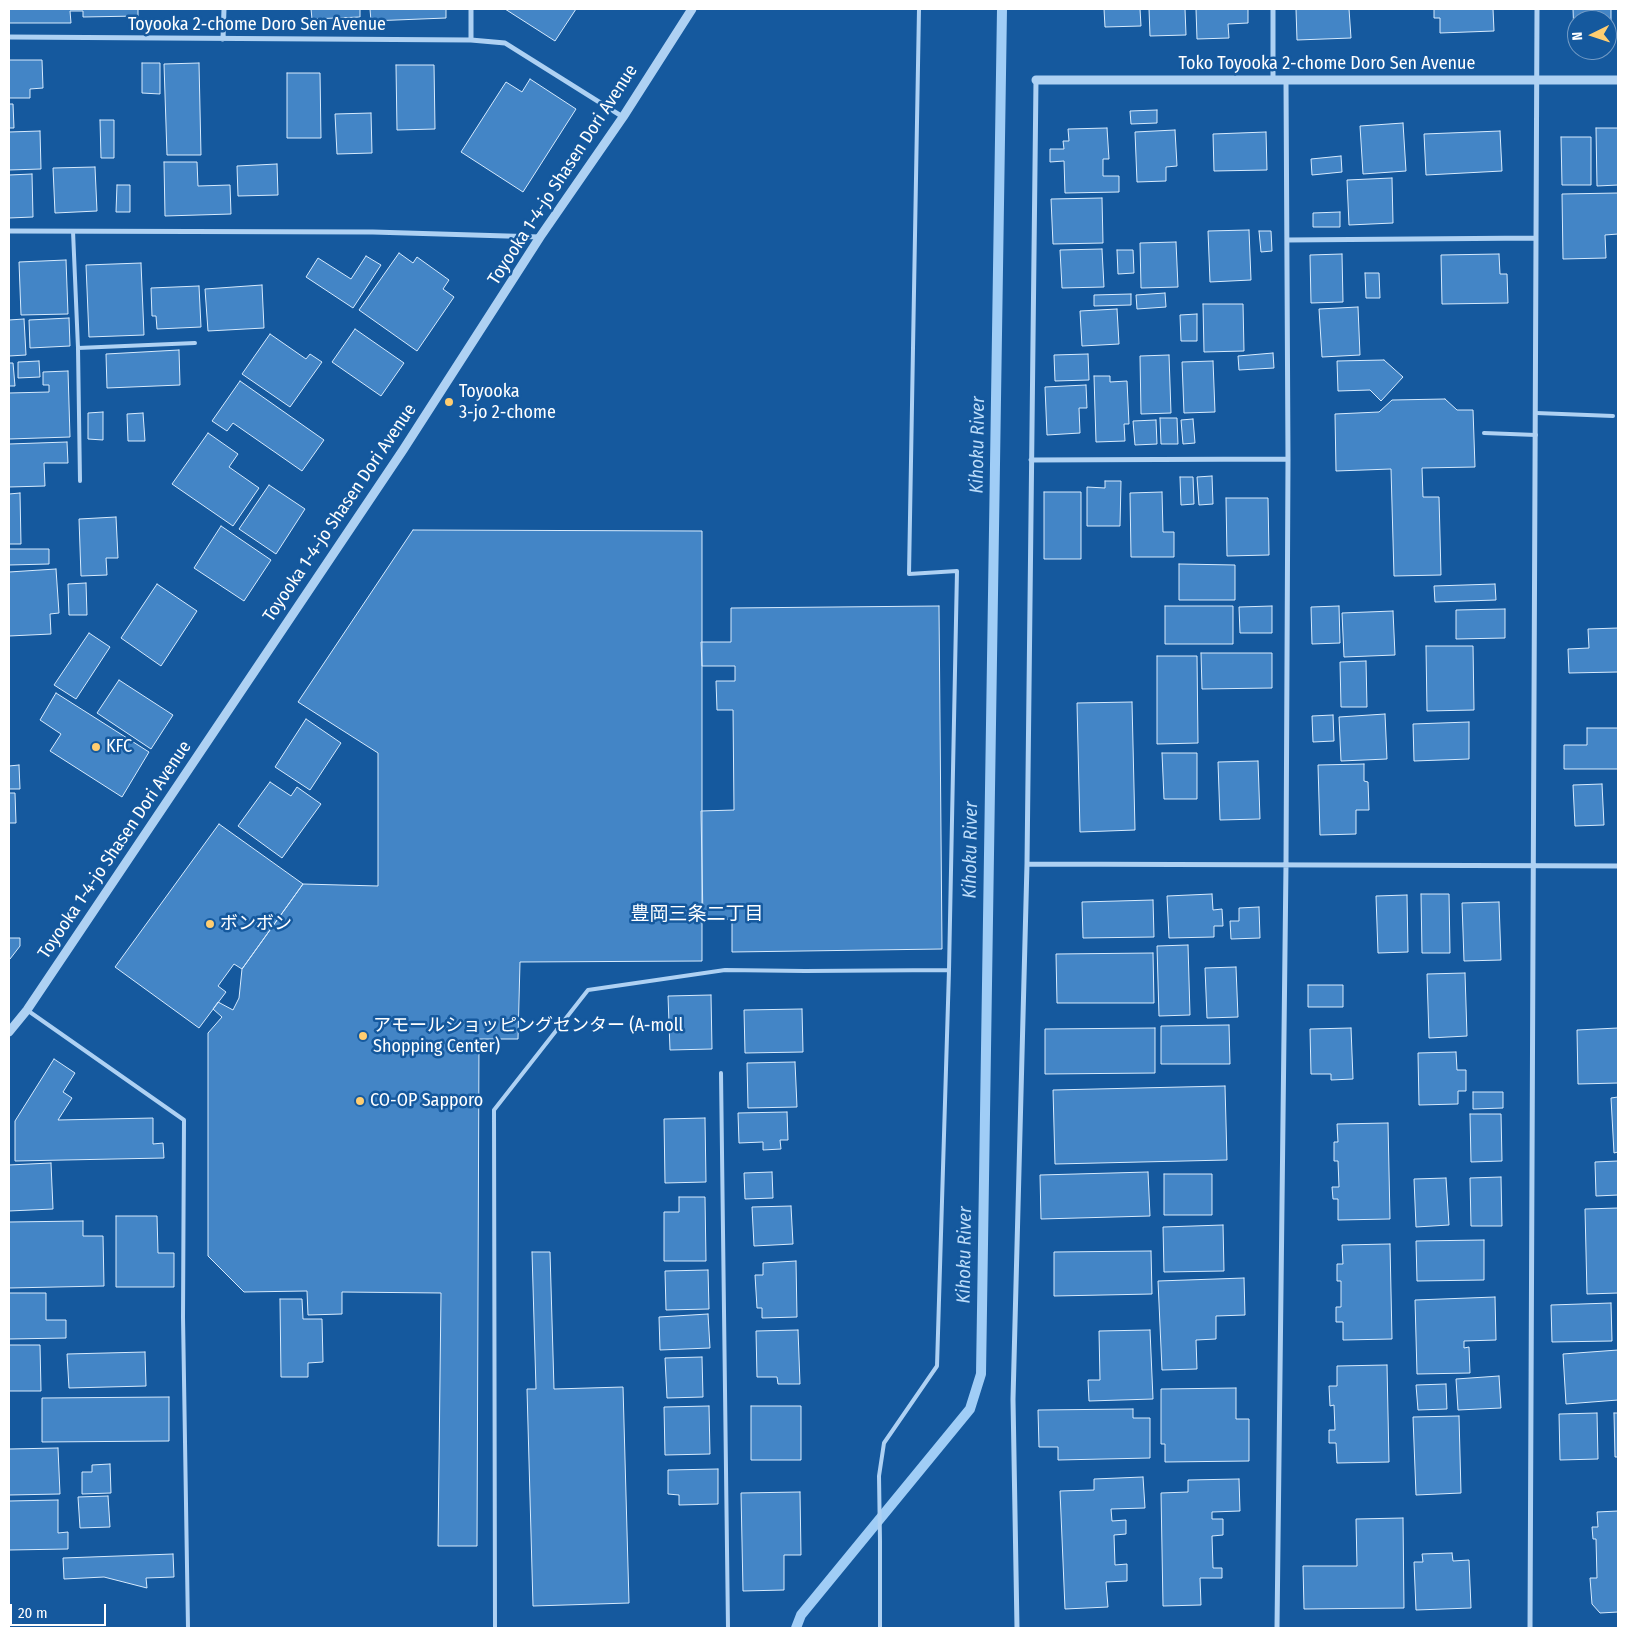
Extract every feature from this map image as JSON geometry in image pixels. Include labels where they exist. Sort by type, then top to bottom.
[{"type":"street","points":[[223,39],[224,9]]},
{"type":"street","points":[[471,9],[471,40]]},
{"type":"street","name":"Toyooka 1-4-jo Shasen Dori Avenue","points":[[9,1032],[27,1010],[403,450],[540,237],[623,117],[692,9]]},
{"type":"street","points":[[1273,9],[1273,80]]},
{"type":"street","points":[[1530,1628],[1537,9]]},
{"type":"street","name":"Toyooka 2-chome Doro Sen Avenue","points":[[9,37],[471,40],[506,43],[623,117]]},
{"type":"street","points":[[1017,1628],[1013,1399],[1027,864],[1036,80]]},
{"type":"street","name":"Toko Toyooka 2-chome Doro Sen Avenue","points":[[1036,80],[1618,80]]},
{"type":"street","points":[[1277,1628],[1286,864],[1288,240],[1286,80]]},
{"type":"street","points":[[9,230],[373,232],[540,237]]},
{"type":"street","points":[[1288,240],[1536,238]]},
{"type":"street","points":[[1031,460],[1288,459]]},
{"type":"street","points":[[1027,864],[1618,866]]},
{"type":"lane","points":[[880,1628],[878,1476],[884,1443],[937,1366],[949,970],[957,572],[909,574],[919,9]]},
{"type":"lane","points":[[73,231],[78,348],[80,481]]},
{"type":"lane","points":[[78,348],[195,343]]},
{"type":"lane","points":[[1536,413],[1613,416]]},
{"type":"lane","points":[[1484,433],[1536,435]]},
{"type":"lane","points":[[495,1628],[494,1110],[588,990],[725,970],[949,970]]},
{"type":"lane","points":[[27,1010],[184,1120],[183,1317],[188,1628]]},
{"type":"lane","points":[[721,1073],[728,1628]]},
{"type":"building","points":[[9,9],[138,9],[138,16],[83,17],[83,11],[70,11],[71,23],[9,23]]},
{"type":"building","points":[[311,9],[360,9],[360,17],[312,19]]},
{"type":"building","points":[[370,9],[446,9],[446,18],[371,21]]},
{"type":"building","points":[[505,9],[576,9],[555,41]]},
{"type":"building","points":[[1104,9],[1140,9],[1141,26],[1105,27]]},
{"type":"building","points":[[1149,9],[1185,9],[1186,35],[1150,36]]},
{"type":"building","points":[[1196,9],[1248,9],[1248,23],[1228,24],[1229,38],[1197,39]]},
{"type":"building","points":[[1296,9],[1349,9],[1351,38],[1297,40]]},
{"type":"building","points":[[1434,9],[1493,9],[1494,31],[1440,33],[1440,18],[1434,18]]},
{"type":"building","points":[[1573,9],[1611,9],[1611,10]]},
{"type":"building","points":[[9,60],[42,60],[43,88],[30,89],[30,98],[9,98]]},
{"type":"building","points":[[142,63],[160,63],[160,94],[142,93]]},
{"type":"building","points":[[199,63],[201,155],[167,155],[164,64]]},
{"type":"building","points":[[396,65],[434,65],[435,129],[397,130]]},
{"type":"building","points":[[287,73],[320,73],[321,138],[287,138]]},
{"type":"building","points":[[530,79],[576,109],[523,192],[461,152],[506,82],[522,92]]},
{"type":"building","points":[[9,104],[13,104],[14,128],[9,128]]},
{"type":"building","points":[[1157,110],[1157,123],[1131,124],[1130,111]]},
{"type":"building","points":[[371,113],[372,153],[337,154],[335,114]]},
{"type":"building","points":[[100,120],[114,120],[114,158],[101,158]]},
{"type":"building","points":[[1403,123],[1406,171],[1363,174],[1360,126]]},
{"type":"building","points":[[1107,128],[1109,159],[1103,159],[1103,176],[1119,176],[1119,192],[1065,193],[1064,161],[1050,162],[1050,149],[1064,149],[1063,141],[1069,141],[1068,129]]},
{"type":"building","points":[[1596,128],[1618,128],[1618,185],[1597,186]]},
{"type":"building","points":[[1175,130],[1177,166],[1166,167],[1166,181],[1137,182],[1135,132]]},
{"type":"building","points":[[40,131],[41,169],[9,170],[9,132]]},
{"type":"building","points":[[1500,131],[1502,171],[1426,175],[1424,134]]},
{"type":"building","points":[[1266,132],[1267,170],[1214,171],[1213,134]]},
{"type":"building","points":[[1561,137],[1591,137],[1591,185],[1562,185]]},
{"type":"building","points":[[1341,156],[1342,172],[1312,175],[1311,159]]},
{"type":"building","points":[[164,162],[197,162],[198,186],[230,185],[231,214],[165,216]]},
{"type":"building","points":[[277,164],[278,195],[238,196],[237,166]]},
{"type":"building","points":[[95,167],[97,211],[55,213],[53,168]]},
{"type":"building","points":[[32,174],[33,217],[9,218],[9,175]]},
{"type":"building","points":[[1392,178],[1393,223],[1349,225],[1347,180]]},
{"type":"building","points":[[117,185],[130,185],[130,212],[116,212]]},
{"type":"building","points":[[1618,193],[1618,234],[1605,235],[1606,258],[1563,259],[1562,194]]},
{"type":"building","points":[[1102,198],[1103,243],[1053,244],[1051,199]]},
{"type":"building","points":[[1340,212],[1340,227],[1313,227],[1313,213]]},
{"type":"building","points":[[1249,230],[1251,280],[1210,282],[1208,231]]},
{"type":"building","points":[[1259,231],[1271,231],[1272,251],[1261,252]]},
{"type":"building","points":[[1176,242],[1178,287],[1141,288],[1140,243]]},
{"type":"building","points":[[1102,249],[1104,287],[1062,288],[1060,250]]},
{"type":"building","points":[[1117,250],[1133,250],[1134,273],[1118,274]]},
{"type":"building","points":[[399,253],[413,263],[417,257],[449,280],[443,289],[454,297],[417,351],[359,310]]},
{"type":"building","points":[[1342,254],[1343,302],[1311,303],[1310,255]]},
{"type":"building","points":[[1499,254],[1500,274],[1507,274],[1508,303],[1442,304],[1441,255]]},
{"type":"building","points":[[366,256],[381,265],[353,308],[306,277],[318,258],[351,279]]},
{"type":"building","points":[[66,260],[68,314],[21,315],[19,262]]},
{"type":"building","points":[[141,263],[144,335],[89,337],[86,265]]},
{"type":"building","points":[[1365,273],[1379,273],[1380,298],[1366,298]]},
{"type":"building","points":[[262,285],[264,328],[208,331],[205,289]]},
{"type":"building","points":[[199,286],[201,327],[157,329],[156,316],[152,316],[151,288]]},
{"type":"building","points":[[1165,293],[1166,307],[1137,309],[1136,295]]},
{"type":"building","points":[[1131,294],[1131,305],[1094,306],[1094,295]]},
{"type":"building","points":[[1203,304],[1243,304],[1244,351],[1204,352]]},
{"type":"building","points":[[1358,307],[1360,355],[1322,357],[1319,309]]},
{"type":"building","points":[[1117,309],[1119,344],[1082,346],[1080,311]]},
{"type":"building","points":[[1197,314],[1197,341],[1181,341],[1180,315]]},
{"type":"building","points":[[69,318],[70,346],[30,348],[29,320]]},
{"type":"building","points":[[24,319],[26,355],[9,356],[9,320]]},
{"type":"building","points":[[355,329],[404,363],[381,396],[332,362]]},
{"type":"building","points":[[270,334],[306,359],[310,354],[322,362],[290,407],[242,374]]},
{"type":"building","points":[[179,350],[180,385],[107,388],[106,354]]},
{"type":"building","points":[[1273,353],[1274,368],[1239,370],[1238,356]]},
{"type":"building","points":[[1088,354],[1089,380],[1055,381],[1054,355]]},
{"type":"building","points":[[1169,355],[1171,413],[1141,414],[1140,356]]},
{"type":"building","points":[[1384,360],[1403,377],[1381,401],[1370,390],[1338,391],[1337,361]]},
{"type":"building","points":[[39,361],[40,377],[18,378],[18,362]]},
{"type":"building","points":[[1213,361],[1215,412],[1184,413],[1182,362]]},
{"type":"building","points":[[9,363],[13,363],[15,386],[9,386]]},
{"type":"building","points":[[68,371],[70,437],[9,439],[9,393],[49,392],[49,385],[43,385],[43,372]]},
{"type":"building","points":[[1094,376],[1110,376],[1110,382],[1127,381],[1129,424],[1124,424],[1125,441],[1096,442]]},
{"type":"building","points":[[240,381],[324,440],[302,471],[233,423],[227,431],[212,421]]},
{"type":"building","points":[[1086,385],[1087,408],[1079,408],[1080,433],[1047,435],[1045,387]]},
{"type":"building","points":[[1445,399],[1457,410],[1473,410],[1475,467],[1422,468],[1423,497],[1439,497],[1441,575],[1394,576],[1391,469],[1336,471],[1335,414],[1379,412],[1392,400]]},
{"type":"building","points":[[103,412],[103,440],[88,439],[88,413]]},
{"type":"building","points":[[143,413],[145,441],[128,441],[127,414]]},
{"type":"building","points":[[1160,418],[1177,418],[1178,444],[1161,444]]},
{"type":"building","points":[[1193,419],[1195,443],[1183,444],[1181,420]]},
{"type":"building","points":[[1156,420],[1157,444],[1135,445],[1133,421]]},
{"type":"building","points":[[208,433],[238,454],[229,467],[259,488],[233,526],[172,484]]},
{"type":"building","points":[[67,442],[68,463],[44,463],[45,486],[9,487],[9,444]]},
{"type":"building","points":[[1212,476],[1213,504],[1199,505],[1197,477]]},
{"type":"building","points":[[1180,477],[1193,477],[1194,504],[1181,505]]},
{"type":"building","points":[[1105,481],[1121,481],[1120,526],[1087,526],[1087,487],[1105,488]]},
{"type":"building","points":[[269,485],[305,509],[276,554],[239,529]]},
{"type":"building","points":[[1044,492],[1081,492],[1081,559],[1044,559]]},
{"type":"building","points":[[1162,492],[1163,532],[1174,532],[1174,557],[1131,557],[1130,493]]},
{"type":"building","points":[[20,493],[21,544],[9,544],[9,494]]},
{"type":"building","points":[[1226,498],[1268,498],[1269,555],[1227,556]]},
{"type":"building","points":[[116,517],[118,558],[106,558],[107,575],[81,576],[79,519]]},
{"type":"building","points":[[221,526],[271,560],[244,601],[194,568]]},
{"type":"building","name":"アモールショッピングセンター (A-moll Shopping Center)","points":[[413,530],[702,531],[702,961],[520,962],[518,1039],[479,1039],[477,1546],[438,1546],[441,1293],[342,1292],[342,1314],[308,1315],[307,1291],[244,1292],[208,1256],[208,1033],[222,1017],[213,1009],[218,1002],[233,1010],[239,998],[242,969],[303,884],[378,886],[378,753],[298,702]]},
{"type":"building","points":[[9,549],[49,549],[49,564],[9,565]]},
{"type":"building","points":[[1179,564],[1235,565],[1235,600],[1179,600]]},
{"type":"building","points":[[56,569],[59,613],[50,614],[51,634],[9,636],[9,572]]},
{"type":"building","points":[[86,583],[87,615],[69,615],[68,584]]},
{"type":"building","points":[[157,584],[197,611],[161,666],[121,638]]},
{"type":"building","points":[[1495,584],[1496,600],[1435,602],[1434,586]]},
{"type":"building","points":[[939,606],[942,949],[732,952],[732,919],[703,920],[701,811],[734,810],[733,710],[717,710],[716,681],[735,681],[735,666],[702,666],[701,642],[731,642],[731,608]]},
{"type":"building","points":[[1165,606],[1233,606],[1233,644],[1165,644]]},
{"type":"building","points":[[1272,606],[1272,633],[1240,633],[1239,607]]},
{"type":"building","points":[[1339,606],[1340,643],[1312,644],[1311,607]]},
{"type":"building","points":[[1505,609],[1505,638],[1456,639],[1456,610]]},
{"type":"building","points":[[1393,611],[1395,655],[1344,657],[1342,613]]},
{"type":"building","points":[[1618,628],[1618,672],[1569,673],[1568,649],[1589,648],[1588,629]]},
{"type":"building","points":[[89,633],[110,647],[76,699],[54,685]]},
{"type":"building","points":[[1426,646],[1473,646],[1474,710],[1427,711]]},
{"type":"building","points":[[1201,653],[1272,653],[1272,688],[1202,689]]},
{"type":"building","points":[[1157,656],[1197,656],[1198,743],[1157,744]]},
{"type":"building","points":[[1366,661],[1367,707],[1341,707],[1340,662]]},
{"type":"building","points":[[119,680],[173,715],[151,749],[97,713]]},
{"type":"building","points":[[56,693],[149,752],[122,797],[50,751],[61,734],[40,720]]},
{"type":"building","points":[[1132,702],[1135,830],[1080,832],[1077,703]]},
{"type":"building","points":[[1385,714],[1387,759],[1341,761],[1339,717]]},
{"type":"building","points":[[1333,715],[1334,741],[1313,742],[1312,716]]},
{"type":"building","points":[[306,719],[341,743],[310,790],[275,767]]},
{"type":"building","points":[[1469,722],[1469,759],[1414,761],[1413,724]]},
{"type":"building","points":[[1587,728],[1618,728],[1618,769],[1564,769],[1564,745],[1587,745]]},
{"type":"building","points":[[1162,753],[1197,753],[1197,799],[1164,799]]},
{"type":"building","points":[[1258,761],[1260,819],[1220,820],[1218,762]]},
{"type":"building","points":[[1364,764],[1364,781],[1368,782],[1369,810],[1356,810],[1356,834],[1320,835],[1318,765]]},
{"type":"building","points":[[19,765],[20,789],[9,789],[9,766]]},
{"type":"building","points":[[270,782],[291,796],[297,787],[321,804],[282,858],[238,826]]},
{"type":"building","points":[[1602,784],[1604,825],[1575,826],[1573,785]]},
{"type":"building","points":[[9,793],[15,793],[16,823],[9,823]]},
{"type":"building","name":"ボンボン","points":[[219,824],[303,884],[242,969],[234,964],[218,986],[226,992],[199,1028],[115,967]]},
{"type":"building","points":[[1212,894],[1213,910],[1222,909],[1223,926],[1214,926],[1214,937],[1169,938],[1167,896]]},
{"type":"building","points":[[1421,894],[1449,894],[1450,953],[1422,953]]},
{"type":"building","points":[[1407,895],[1408,952],[1378,953],[1376,896]]},
{"type":"building","points":[[1153,900],[1154,937],[1083,938],[1082,902]]},
{"type":"building","points":[[1499,902],[1501,960],[1464,961],[1462,903]]},
{"type":"building","points":[[1259,907],[1260,938],[1231,939],[1230,921],[1239,921],[1239,908]]},
{"type":"building","points":[[9,938],[20,938],[20,946],[10,959],[9,959]]},
{"type":"building","points":[[1188,945],[1190,1015],[1159,1016],[1157,946]]},
{"type":"building","points":[[1153,953],[1154,1003],[1057,1003],[1056,954]]},
{"type":"building","points":[[1236,967],[1238,1017],[1207,1018],[1205,968]]},
{"type":"building","points":[[1465,973],[1467,1036],[1429,1038],[1427,974]]},
{"type":"building","points":[[1308,985],[1343,985],[1343,1007],[1308,1007]]},
{"type":"building","points":[[711,995],[712,1049],[670,1050],[668,996]]},
{"type":"building","points":[[802,1009],[803,1052],[745,1053],[744,1010]]},
{"type":"building","points":[[1229,1025],[1230,1064],[1161,1064],[1161,1026]]},
{"type":"building","points":[[1155,1028],[1155,1073],[1045,1074],[1045,1029]]},
{"type":"building","points":[[1351,1028],[1353,1079],[1331,1080],[1331,1074],[1311,1074],[1310,1029]]},
{"type":"building","points":[[1618,1028],[1618,1083],[1578,1084],[1577,1030]]},
{"type":"building","points":[[1456,1052],[1457,1070],[1466,1070],[1466,1091],[1458,1091],[1458,1104],[1419,1105],[1418,1053]]},
{"type":"building","points":[[54,1059],[75,1073],[63,1092],[72,1098],[58,1120],[153,1118],[153,1144],[163,1143],[164,1158],[15,1161],[15,1121]]},
{"type":"building","points":[[795,1062],[797,1107],[748,1108],[747,1063]]},
{"type":"building","points":[[1225,1086],[1227,1160],[1055,1164],[1053,1090]]},
{"type":"building","points":[[1473,1092],[1503,1092],[1503,1108],[1473,1109]]},
{"type":"building","points":[[1618,1097],[1618,1152],[1614,1153],[1611,1098]]},
{"type":"building","points":[[787,1112],[788,1140],[780,1140],[781,1149],[763,1150],[763,1142],[739,1143],[738,1113]]},
{"type":"building","points":[[1470,1114],[1501,1114],[1502,1161],[1471,1162]]},
{"type":"building","points":[[705,1118],[706,1182],[665,1183],[664,1119]]},
{"type":"building","points":[[1388,1123],[1390,1219],[1338,1220],[1338,1199],[1333,1199],[1332,1187],[1339,1187],[1338,1161],[1334,1161],[1334,1142],[1338,1142],[1337,1124]]},
{"type":"building","points":[[1618,1161],[1618,1195],[1596,1196],[1595,1162]]},
{"type":"building","points":[[51,1163],[53,1209],[9,1211],[9,1165]]},
{"type":"building","points":[[772,1172],[773,1198],[745,1199],[744,1173]]},
{"type":"building","points":[[1148,1172],[1150,1216],[1041,1219],[1040,1175]]},
{"type":"building","points":[[1164,1174],[1212,1174],[1212,1215],[1164,1215]]},
{"type":"building","points":[[1501,1177],[1502,1226],[1471,1226],[1470,1178]]},
{"type":"building","points":[[1446,1178],[1449,1225],[1416,1227],[1414,1179]]},
{"type":"building","points":[[679,1197],[705,1197],[706,1261],[664,1261],[664,1212],[679,1212]]},
{"type":"building","points":[[791,1206],[793,1244],[754,1246],[752,1207]]},
{"type":"building","points":[[1618,1208],[1618,1293],[1587,1294],[1585,1209]]},
{"type":"building","points":[[116,1216],[157,1216],[158,1253],[174,1253],[174,1287],[116,1287]]},
{"type":"building","points":[[83,1221],[83,1236],[103,1236],[104,1286],[9,1288],[9,1222]]},
{"type":"building","points":[[1223,1225],[1224,1271],[1164,1272],[1163,1227]]},
{"type":"building","points":[[1484,1240],[1484,1280],[1417,1281],[1416,1241]]},
{"type":"building","points":[[1390,1244],[1392,1339],[1343,1340],[1343,1322],[1336,1322],[1336,1307],[1341,1307],[1341,1281],[1337,1281],[1337,1264],[1343,1264],[1342,1245]]},
{"type":"building","points":[[1151,1251],[1152,1294],[1054,1296],[1054,1252]]},
{"type":"building","points":[[532,1252],[550,1252],[554,1389],[623,1387],[629,1603],[533,1606],[527,1389],[536,1389]]},
{"type":"building","points":[[796,1261],[797,1317],[762,1318],[762,1308],[757,1308],[755,1275],[763,1275],[763,1263]]},
{"type":"building","points":[[708,1270],[709,1309],[666,1310],[665,1271]]},
{"type":"building","points":[[1244,1278],[1245,1315],[1216,1316],[1216,1339],[1196,1340],[1197,1369],[1162,1370],[1158,1281]]},
{"type":"building","points":[[9,1293],[46,1293],[46,1320],[66,1320],[66,1338],[9,1339]]},
{"type":"building","points":[[1495,1297],[1496,1340],[1464,1341],[1464,1348],[1469,1347],[1470,1373],[1417,1374],[1415,1300]]},
{"type":"building","points":[[280,1299],[302,1299],[303,1319],[322,1319],[323,1362],[308,1363],[308,1377],[281,1377]]},
{"type":"building","points":[[1611,1303],[1612,1341],[1552,1342],[1551,1305]]},
{"type":"building","points":[[708,1314],[710,1348],[660,1350],[659,1317]]},
{"type":"building","points":[[798,1330],[800,1384],[778,1384],[777,1377],[757,1377],[756,1331]]},
{"type":"building","points":[[1150,1330],[1153,1399],[1089,1401],[1088,1380],[1100,1380],[1099,1331]]},
{"type":"building","points":[[9,1345],[40,1345],[41,1391],[9,1391]]},
{"type":"building","points":[[1618,1350],[1618,1400],[1566,1404],[1563,1354]]},
{"type":"building","points":[[145,1352],[146,1386],[69,1388],[67,1354]]},
{"type":"building","points":[[702,1357],[703,1397],[667,1398],[665,1358]]},
{"type":"building","points":[[1387,1365],[1389,1462],[1337,1463],[1336,1443],[1329,1443],[1329,1430],[1335,1430],[1334,1405],[1330,1406],[1329,1386],[1337,1386],[1337,1366]]},
{"type":"building","points":[[1499,1376],[1501,1408],[1458,1410],[1456,1379]]},
{"type":"building","points":[[1446,1384],[1447,1409],[1418,1410],[1416,1385]]},
{"type":"building","points":[[1236,1388],[1236,1419],[1249,1419],[1249,1461],[1165,1462],[1165,1444],[1161,1444],[1161,1389]]},
{"type":"building","points":[[169,1397],[169,1441],[42,1442],[42,1398]]},
{"type":"building","points":[[709,1406],[710,1454],[665,1455],[664,1407]]},
{"type":"building","points":[[751,1406],[801,1406],[801,1460],[751,1460]]},
{"type":"building","points":[[1133,1409],[1133,1418],[1150,1418],[1150,1458],[1058,1460],[1058,1447],[1039,1447],[1038,1410]]},
{"type":"building","points":[[1597,1413],[1598,1459],[1560,1460],[1559,1414]]},
{"type":"building","points":[[1614,1413],[1618,1413],[1618,1457],[1615,1457]]},
{"type":"building","points":[[1459,1416],[1461,1493],[1416,1495],[1413,1417]]},
{"type":"building","points":[[58,1448],[60,1494],[9,1495],[9,1449]]},
{"type":"building","points":[[110,1464],[111,1493],[82,1494],[82,1472],[92,1472],[92,1465]]},
{"type":"building","points":[[718,1469],[718,1504],[679,1505],[679,1495],[668,1494],[668,1470]]},
{"type":"building","points":[[1143,1477],[1145,1508],[1111,1509],[1112,1521],[1126,1520],[1126,1534],[1114,1535],[1115,1565],[1127,1564],[1127,1581],[1106,1582],[1108,1607],[1065,1609],[1060,1491],[1094,1490],[1094,1479]]},
{"type":"building","points":[[1239,1479],[1240,1511],[1212,1512],[1212,1519],[1223,1519],[1223,1535],[1212,1536],[1213,1568],[1222,1568],[1222,1578],[1200,1578],[1201,1605],[1163,1606],[1161,1493],[1188,1492],[1188,1480]]},
{"type":"building","points":[[800,1492],[801,1555],[784,1555],[784,1590],[743,1591],[741,1493]]},
{"type":"building","points":[[108,1496],[110,1527],[80,1528],[78,1497]]},
{"type":"building","points":[[58,1500],[58,1533],[68,1532],[68,1549],[9,1550],[9,1501]]},
{"type":"building","points":[[1618,1511],[1618,1612],[1600,1613],[1592,1604],[1590,1578],[1597,1578],[1596,1539],[1593,1539],[1592,1527],[1598,1527],[1597,1512]]},
{"type":"building","points":[[1403,1518],[1404,1608],[1304,1609],[1303,1566],[1357,1566],[1356,1519]]},
{"type":"building","points":[[1452,1553],[1453,1561],[1469,1560],[1471,1608],[1416,1610],[1414,1562],[1423,1562],[1422,1554]]},
{"type":"building","points":[[173,1554],[174,1577],[146,1578],[147,1588],[104,1577],[64,1579],[63,1558]]},
{"type":"waterway","name":"Kihoku River","points":[[796,1628],[801,1615],[970,1409],[981,1374],[1002,9]]},
{"type":"place","name":"Toyooka 3-jo 2-chome","points":[[449,402]]},
{"type":"place","name":"KFC","points":[[96,747]]},
{"type":"place","name":"ボンボン","points":[[210,924]]},
{"type":"place","name":"アモールショッピングセンター (A-moll Shopping Center)","points":[[363,1036]]},
{"type":"place","name":"CO-OP Sapporo","points":[[360,1101]]},
{"type":"district","name":"豊岡三条二丁目","points":[[697,915]]}]
